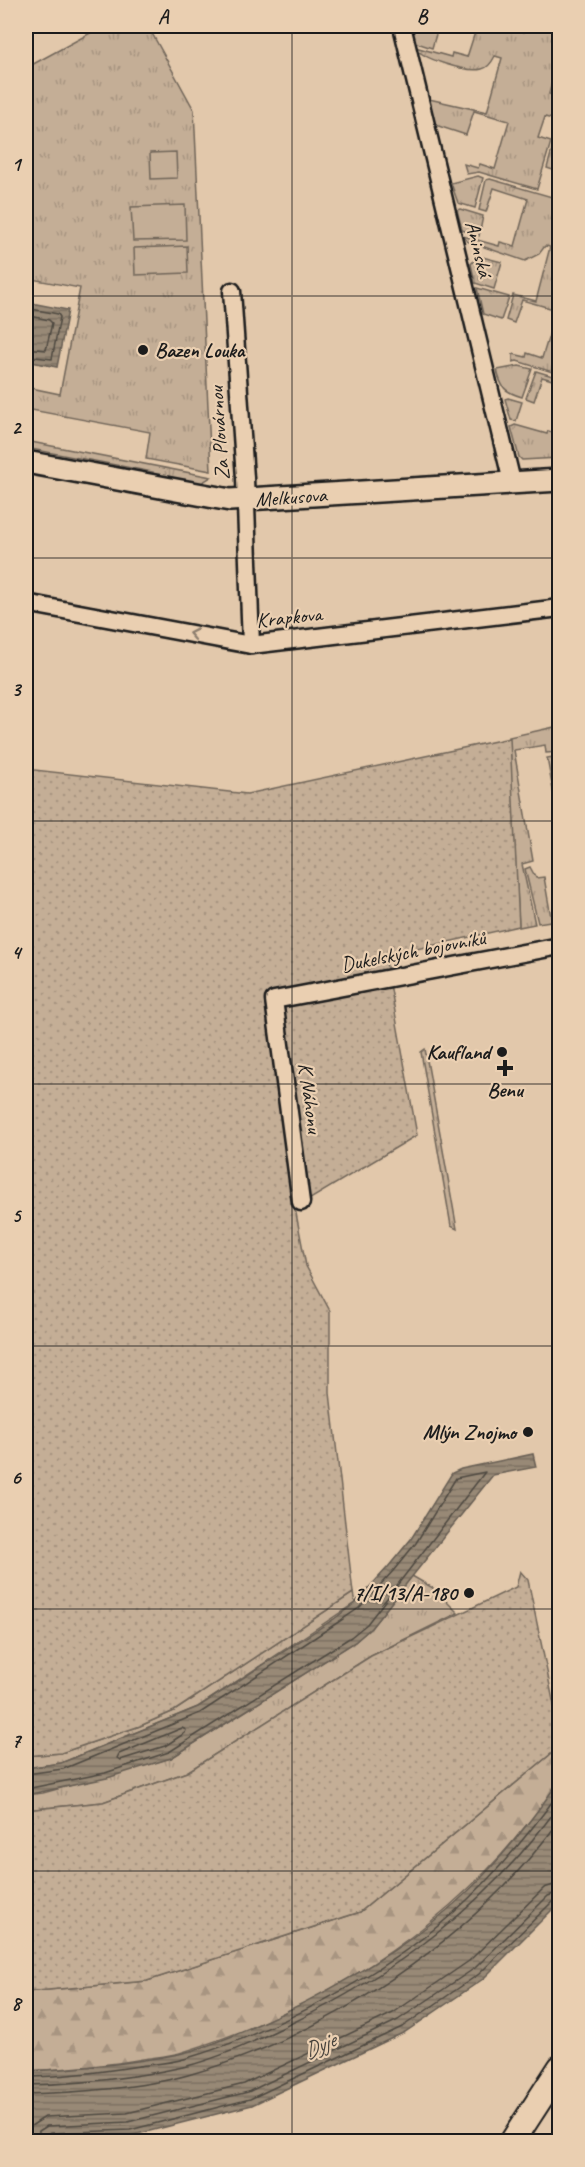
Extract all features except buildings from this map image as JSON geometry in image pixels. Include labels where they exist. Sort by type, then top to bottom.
[{"type":"main road","points":[[512,2142],[560,2068]]},
{"type":"street","name":"Aninská","points":[[402,26],[512,482]]},
{"type":"street","name":"Za Plovárnou","points":[[232,291],[246,500],[251,645]]},
{"type":"street","name":"Melkusova","points":[[26,462],[230,500],[560,480]]},
{"type":"street","name":"Krapkova","points":[[26,603],[251,645],[560,608]]},
{"type":"street","name":"Dukelských bojovníků","points":[[274,1000],[560,946]]},
{"type":"street","name":"K Náhonu","points":[[274,1000],[301,1203]]},
{"type":"green space","points":[[103,26],[148,26],[194,110],[211,471],[146,459],[150,432],[26,409],[26,387],[60,394],[80,288],[26,278],[26,68]]},
{"type":"green space","points":[[410,26],[435,27],[437,31],[432,48],[414,42]]},
{"type":"green space","points":[[477,26],[502,26],[523,32],[526,26],[559,26],[559,55],[549,94],[559,97],[559,121],[545,117],[538,138],[551,142],[537,189],[479,172],[467,174],[464,164],[478,168],[480,164],[495,169],[509,121],[474,111],[466,135],[435,125],[429,99],[487,112],[502,58],[495,56],[484,68],[466,69],[435,60],[419,52],[415,47],[451,57],[452,53],[467,57]]},
{"type":"green space","points":[[560,124],[559,195],[552,193],[559,172],[547,168]]},
{"type":"green space","points":[[176,152],[177,178],[151,179],[150,153]]},
{"type":"green space","points":[[478,176],[483,178],[475,208],[458,203],[451,183]]},
{"type":"green space","points":[[490,179],[559,199],[559,374],[517,361],[513,362],[513,354],[526,357],[527,353],[542,358],[557,310],[522,300],[514,323],[506,320],[513,295],[536,301],[550,247],[545,246],[539,254],[525,261],[467,241],[463,236],[499,246],[500,242],[515,246],[528,199],[494,188],[486,212],[479,210],[486,180]]},
{"type":"green space","points":[[185,205],[186,240],[133,241],[131,207]]},
{"type":"green space","points":[[457,210],[483,216],[479,236],[462,230]]},
{"type":"green space","points":[[187,246],[188,273],[135,275],[134,248]]},
{"type":"green space","points":[[478,256],[502,262],[494,289],[475,283],[471,264]]},
{"type":"green space","points":[[477,288],[509,297],[501,320],[483,314]]},
{"type":"green space","points":[[519,366],[532,369],[522,397],[505,388],[497,370]]},
{"type":"green space","points":[[536,371],[559,378],[559,382],[542,377],[534,401],[526,398]]},
{"type":"green space","points":[[505,399],[522,402],[516,421],[511,420]]},
{"type":"green space","points":[[515,425],[547,434],[548,431],[559,434],[559,458],[522,460],[519,457],[511,427]]},
{"type":"green space","points":[[26,441],[211,477],[200,484],[152,478],[153,472],[26,448]]},
{"type":"green space","points":[[559,726],[559,752],[546,753],[545,745],[514,750],[533,861],[522,864],[535,924],[519,927],[509,737]]},
{"type":"green space","points":[[510,738],[519,926],[385,956],[417,1135],[295,1208],[306,1266],[330,1311],[330,1393],[353,1593],[174,1711],[140,1726],[61,1753],[26,1756],[26,769],[247,794]]},
{"type":"green space","points":[[558,756],[560,758],[559,822],[547,758]]},
{"type":"green space","points":[[530,867],[536,878],[544,877],[551,917],[559,917],[557,920],[538,923],[525,869]]},
{"type":"green space","points":[[425,1049],[457,1229],[451,1226],[421,1052]]},
{"type":"green space","points":[[520,1571],[528,1580],[559,1729],[558,1748],[360,1912],[147,1981],[26,1992],[26,1810],[103,1802],[187,1772],[371,1656],[516,1587]]},
{"type":"green space","points":[[412,1576],[433,1588],[458,1613],[371,1656],[187,1772],[103,1802],[26,1810],[26,1795],[43,1793],[171,1758],[355,1642],[371,1628]]},
{"type":"green space","points":[[353,1593],[355,1603],[198,1707],[61,1763],[26,1768],[26,1756],[61,1753],[140,1726],[174,1711]]},
{"type":"green space","points":[[559,1736],[560,1776],[553,1793],[490,1867],[453,1903],[413,1936],[370,1965],[326,1992],[279,2015],[183,2052],[99,2065],[26,2071],[26,1992],[147,1981],[360,1912],[558,1748]]},
{"type":"water","points":[[26,302],[68,310],[57,367],[26,361]]},
{"type":"water","points":[[533,1454],[536,1467],[493,1475],[371,1628],[355,1642],[171,1758],[107,1778],[26,1795],[26,1768],[61,1763],[198,1707],[334,1619],[355,1603],[411,1539],[452,1473],[461,1469]]},
{"type":"water","name":"Dyje","points":[[559,1781],[559,1903],[483,1979],[405,2032],[252,2105],[130,2136],[26,2139],[26,2071],[103,2066],[179,2054],[244,2031],[324,1992],[367,1968],[408,1941],[462,1897],[507,1849]]},
{"type":"place","name":"Bazen Louka","points":[[143,350]]},
{"type":"place","name":"Kaufland","points":[[502,1052]]},
{"type":"place","name":"Benu","points":[[505,1068]]},
{"type":"place","name":"Mlýn Znojmo","points":[[528,1432]]},
{"type":"place","name":"7/I/13/A-180","points":[[469,1593]]}]
